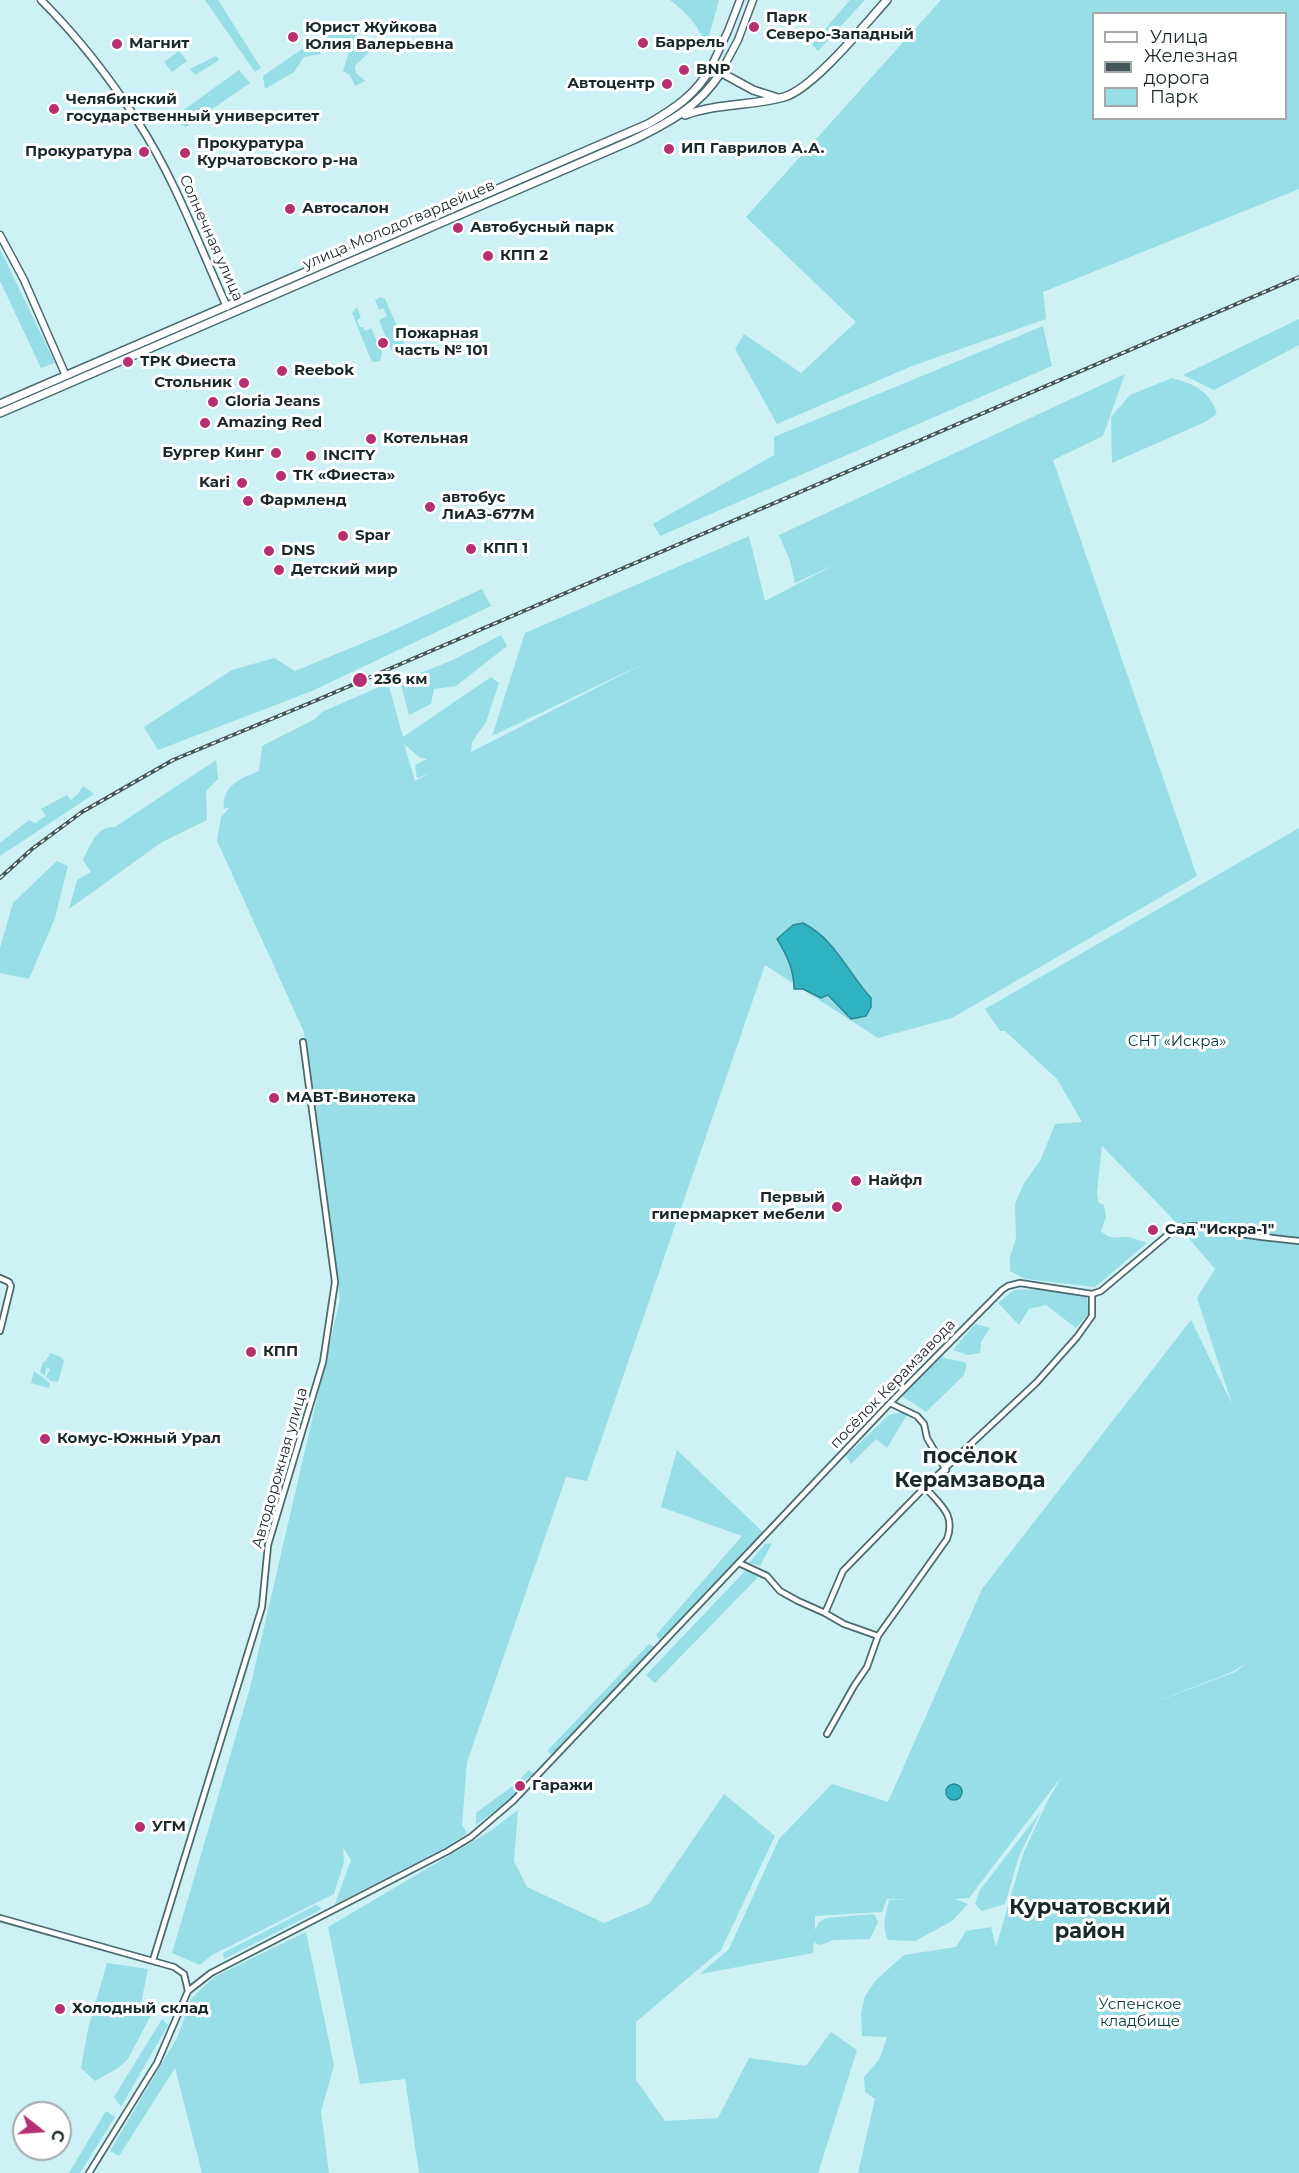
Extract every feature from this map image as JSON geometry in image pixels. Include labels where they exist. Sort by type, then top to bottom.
[{"type":"main road","points":[[674,119],[715,106],[793,94],[809,82],[887,0]]},
{"type":"main road","name":"улица Молодогвардейцев","points":[[0,404],[69,384],[229,310],[455,212],[648,124],[666,114],[694,92],[711,67]]},
{"type":"main road","points":[[711,67],[753,90],[778,98]]},
{"type":"main road","name":"улица Молодогвардейцев","points":[[455,212],[633,140],[674,119],[703,97],[721,72]]},
{"type":"main road","name":"улица Молодогвардейцев","points":[[0,413],[66,376],[229,310]]},
{"type":"main road","points":[[66,376],[69,384]]},
{"type":"street","name":"Солнечная улица","points":[[41,0],[80,41],[139,123],[176,191],[229,310]]},
{"type":"street","name":"улица Молодогвардейцев","points":[[711,67],[740,0]]},
{"type":"street","name":"улица Молодогвардейцев","points":[[721,72],[738,39],[753,0]]},
{"type":"street","points":[[0,235],[24,280],[66,376]]},
{"type":"street","name":"Автодорожная улица","points":[[153,1960],[262,1607],[268,1545],[315,1392],[326,1341],[335,1282],[303,1042]]},
{"type":"street","points":[[825,1613],[843,1571],[925,1488],[1037,1382],[1077,1337],[1092,1316],[1092,1294],[1101,1290],[1171,1232],[1180,1227],[1206,1226],[1233,1233],[1299,1241]]},
{"type":"street","points":[[0,1278],[9,1282],[11,1286],[0,1331]]},
{"type":"street","name":"посёлок Керамзавода","points":[[739,1563],[890,1402],[1008,1286],[1020,1283],[1092,1294]]},
{"type":"street","points":[[890,1402],[917,1416],[924,1424],[927,1438],[946,1470]]},
{"type":"street","points":[[827,1734],[867,1667],[878,1636],[924,1573],[947,1539],[951,1529],[950,1518],[925,1488]]},
{"type":"street","points":[[89,2173],[157,2063],[188,1991],[211,1973],[471,1837],[533,1781],[739,1563],[767,1576],[780,1591],[844,1624],[878,1636]]},
{"type":"street","points":[[0,1918],[174,1967],[184,1974],[188,1991]]},
{"type":"green space","points":[[205,0],[218,0],[261,68],[255,72]]},
{"type":"green space","points":[[670,0],[719,0],[706,46],[692,20]]},
{"type":"green space","points":[[850,0],[865,0],[818,51],[812,44]]},
{"type":"green space","points":[[941,0],[1299,0],[1299,189],[1043,292],[1046,319],[912,366],[777,424],[735,349],[744,334],[801,373],[856,322],[746,217]]},
{"type":"green space","points":[[338,24],[357,36],[354,42],[363,42],[370,51],[355,66],[356,73],[365,81],[355,86],[350,75],[343,71],[349,52],[338,49],[329,41],[322,43],[320,54],[304,57],[294,72],[265,89],[263,76]]},
{"type":"green space","points":[[179,51],[187,61],[172,72],[164,62]]},
{"type":"green space","points":[[216,56],[219,60],[195,75],[190,69]]},
{"type":"green space","points":[[239,70],[250,83],[186,127],[171,119]]},
{"type":"green space","points":[[0,249],[55,363],[41,368],[0,281]]},
{"type":"green space","points":[[381,297],[385,299],[404,342],[403,347],[398,351],[391,349],[379,320],[387,316],[383,308],[379,310],[375,300]]},
{"type":"green space","points":[[357,307],[361,318],[357,320],[365,331],[371,328],[382,353],[380,361],[371,360],[352,313]]},
{"type":"green space","points":[[1299,319],[1299,345],[1214,390],[1183,375]]},
{"type":"green space","points":[[1043,326],[1052,366],[660,536],[653,524],[774,455],[774,437]]},
{"type":"green space","points":[[1125,374],[1103,436],[1053,460],[1197,876],[952,1018],[878,1038],[765,965],[587,1481],[566,1477],[467,1762],[462,1825],[467,1833],[448,1846],[335,1904],[351,1860],[343,1847],[344,1862],[334,1894],[212,1955],[200,1965],[172,1953],[250,1688],[340,1299],[304,1032],[217,841],[221,817],[230,807],[224,809],[226,794],[239,780],[259,771],[262,746],[315,719],[322,712],[388,683],[403,737],[491,677],[499,683],[486,722],[472,742],[471,752],[647,662],[492,736],[525,633],[749,536],[765,601],[836,564],[795,583],[790,561],[779,535]],"holes":[[[404,744],[419,757],[427,759],[415,765],[417,778],[428,774],[415,781]]]},
{"type":"green space","points":[[1172,378],[1188,383],[1206,394],[1217,414],[1205,422],[1112,463],[1111,417],[1130,395]]},
{"type":"green space","points":[[482,589],[491,606],[312,691],[158,750],[144,727],[232,670],[274,658],[295,671],[387,633]]},
{"type":"green space","points":[[501,635],[507,646],[456,686],[434,689],[431,704],[409,715],[400,681],[453,660]]},
{"type":"green space","points":[[216,760],[218,779],[206,791],[207,820],[162,842],[69,909],[77,880],[91,872],[83,860],[99,833],[115,827]]},
{"type":"green space","points":[[83,786],[94,794],[0,856],[0,843],[29,820],[35,823],[46,816],[41,809],[67,795],[71,800]]},
{"type":"green space","points":[[1299,828],[1299,2173],[858,2173],[875,2099],[865,2092],[864,2077],[879,2060],[887,2037],[862,2036],[861,2014],[865,1996],[876,1980],[904,1955],[956,1947],[966,1931],[991,1927],[996,1947],[1023,1854],[1062,1776],[969,1898],[955,1899],[968,1904],[952,1921],[915,1941],[888,1940],[884,1925],[889,1900],[911,1899],[887,1899],[882,1912],[815,1916],[815,1930],[819,1922],[826,1918],[874,1914],[878,1922],[870,1939],[833,1940],[821,1945],[815,1943],[814,1940],[813,1953],[700,1974],[729,1949],[779,1839],[832,1784],[888,1802],[982,1589],[1191,1320],[1232,1404],[1197,1298],[1215,1269],[1170,1216],[1102,1146],[1097,1192],[1098,1202],[1104,1205],[1106,1217],[1101,1231],[1110,1237],[1128,1237],[1147,1243],[1095,1287],[1026,1279],[1010,1271],[1010,1257],[1016,1238],[1015,1204],[1023,1185],[1041,1159],[1055,1124],[1082,1122],[1057,1079],[1005,1031],[1000,1031],[985,1009]],"holes":[[[1248,1662],[1235,1672],[1137,1709],[1232,1672]]]},
{"type":"green space","points":[[57,861],[68,866],[55,918],[29,979],[0,973],[0,948],[13,903]]},
{"type":"green space","points":[[1038,1289],[1087,1297],[1089,1313],[1076,1328],[1046,1305],[1029,1309],[1019,1325],[998,1303],[1014,1290]]},
{"type":"green space","points":[[975,1324],[990,1328],[981,1342],[980,1353],[968,1355],[953,1350]]},
{"type":"green space","points":[[50,1353],[61,1357],[64,1361],[58,1382],[46,1377],[50,1369],[46,1368],[45,1376],[40,1372],[43,1362]]},
{"type":"green space","points":[[941,1357],[967,1363],[964,1375],[926,1412],[902,1396]]},
{"type":"green space","points":[[34,1371],[50,1383],[49,1388],[31,1383]]},
{"type":"green space","points":[[902,1412],[907,1415],[887,1448],[876,1439],[851,1464],[846,1456],[889,1415]]},
{"type":"green space","points":[[677,1450],[764,1533],[660,1641],[656,1635],[742,1536],[661,1507]]},
{"type":"green space","points":[[772,1543],[760,1566],[749,1563],[765,1544]]},
{"type":"green space","points":[[746,1570],[759,1576],[655,1683],[646,1675]]},
{"type":"green space","points":[[649,1644],[655,1647],[553,1755],[547,1751]]},
{"type":"green space","points":[[529,1770],[534,1774],[524,1781],[512,1798],[476,1825],[476,1813],[514,1785]]},
{"type":"green space","points":[[724,1794],[775,1836],[721,1950],[636,2022],[636,2080],[665,2121],[718,2118],[749,2058],[806,2066],[831,2032],[857,2050],[818,2173],[419,2173],[405,2079],[360,2084],[328,1927],[489,1832],[518,1810],[514,1861],[527,1887],[604,1923],[649,1904]]},
{"type":"green space","points":[[1041,1811],[1019,1856],[1005,1904],[982,1911],[975,1904],[980,1890]]},
{"type":"green space","points":[[316,1905],[322,1909],[224,1959],[223,1953]]},
{"type":"green space","points":[[306,1932],[334,2065],[321,2112],[329,2173],[202,2173],[175,2068],[119,2156],[110,2151],[177,2038],[191,1999],[214,1977]]},
{"type":"green space","points":[[107,1963],[148,1969],[140,2008],[152,2013],[128,2059],[118,2068],[95,2081],[81,2068],[88,2029]]},
{"type":"green space","points":[[162,2019],[168,2025],[121,2107],[114,2097]]},
{"type":"green space","points":[[106,2111],[115,2117],[80,2173],[69,2173]]},
{"type":"shaded area","points":[[803,923],[833,947],[871,998],[871,1007],[866,1016],[851,1019],[828,995],[821,998],[803,989],[794,989],[789,963],[777,939],[793,925]]},
{"type":"shaded area","points":[[951,1784],[957,1784],[962,1792],[960,1798],[951,1800],[946,1795],[946,1789]]},
{"type":"railway","points":[[0,878],[32,849],[82,812],[173,760],[1299,277]]},
{"type":"place","name":"Парк Северо-Западный","points":[[754,27]]},
{"type":"place","name":"Юрист Жуйкова Юлия Валерьевна","points":[[293,37]]},
{"type":"place","name":"Баррель","points":[[643,43]]},
{"type":"place","name":"Магнит","points":[[117,44]]},
{"type":"place","name":"BNP","points":[[684,70]]},
{"type":"place","name":"Автоцентр","points":[[667,84]]},
{"type":"place","name":"Челябинский государственный университет","points":[[54,109]]},
{"type":"place","name":"ИП Гаврилов А.А.","points":[[669,149]]},
{"type":"place","name":"Прокуратура","points":[[144,152]]},
{"type":"place","name":"Прокуратура Курчатовского р-на","points":[[185,153]]},
{"type":"place","name":"Автосалон","points":[[290,209]]},
{"type":"place","name":"Автобусный парк","points":[[458,228]]},
{"type":"place","name":"КПП 2","points":[[488,256]]},
{"type":"place","name":"Пожарная часть № 101","points":[[383,343]]},
{"type":"place","name":"ТРК Фиеста","points":[[128,362]]},
{"type":"place","name":"Reebok","points":[[282,371]]},
{"type":"place","name":"Стольник","points":[[244,383]]},
{"type":"place","name":"Gloria Jeans","points":[[213,402]]},
{"type":"place","name":"Amazing Red","points":[[205,423]]},
{"type":"place","name":"Котельная","points":[[371,439]]},
{"type":"place","name":"Бургер Кинг","points":[[276,453]]},
{"type":"place","name":"INCITY","points":[[311,456]]},
{"type":"place","name":"ТК «Фиеста»","points":[[281,476]]},
{"type":"place","name":"Kari","points":[[242,483]]},
{"type":"place","name":"Фармленд","points":[[248,501]]},
{"type":"place","name":"автобус ЛиАЗ-677М","points":[[430,507]]},
{"type":"place","name":"Spar","points":[[343,536]]},
{"type":"place","name":"КПП 1","points":[[471,549]]},
{"type":"place","name":"DNS","points":[[269,551]]},
{"type":"place","name":"Детский мир","points":[[279,570]]},
{"type":"place","name":"236 км","points":[[360,680]]},
{"type":"place","name":"МАВТ-Винотека","points":[[274,1098]]},
{"type":"place","name":"Найфл","points":[[856,1181]]},
{"type":"place","name":"Первый гипермаркет мебели","points":[[837,1207]]},
{"type":"place","name":"Сад \"Искра-1\"","points":[[1153,1230]]},
{"type":"place","name":"КПП","points":[[251,1352]]},
{"type":"place","name":"Комус-Южный Урал","points":[[45,1439]]},
{"type":"place","name":"Гаражи","points":[[520,1786]]},
{"type":"place","name":"УГМ","points":[[140,1827]]},
{"type":"place","name":"Холодный склад","points":[[60,2009]]},
{"type":"district","name":"посёлок Керамзавода","points":[[970,1469]]},
{"type":"district","name":"Курчатовский район","points":[[1090,1920]]},
{"type":"park label","name":"СНТ «Искра»","points":[[1177,1042]]},
{"type":"park label","name":"Успенское кладбище","points":[[1140,2014]]}]
